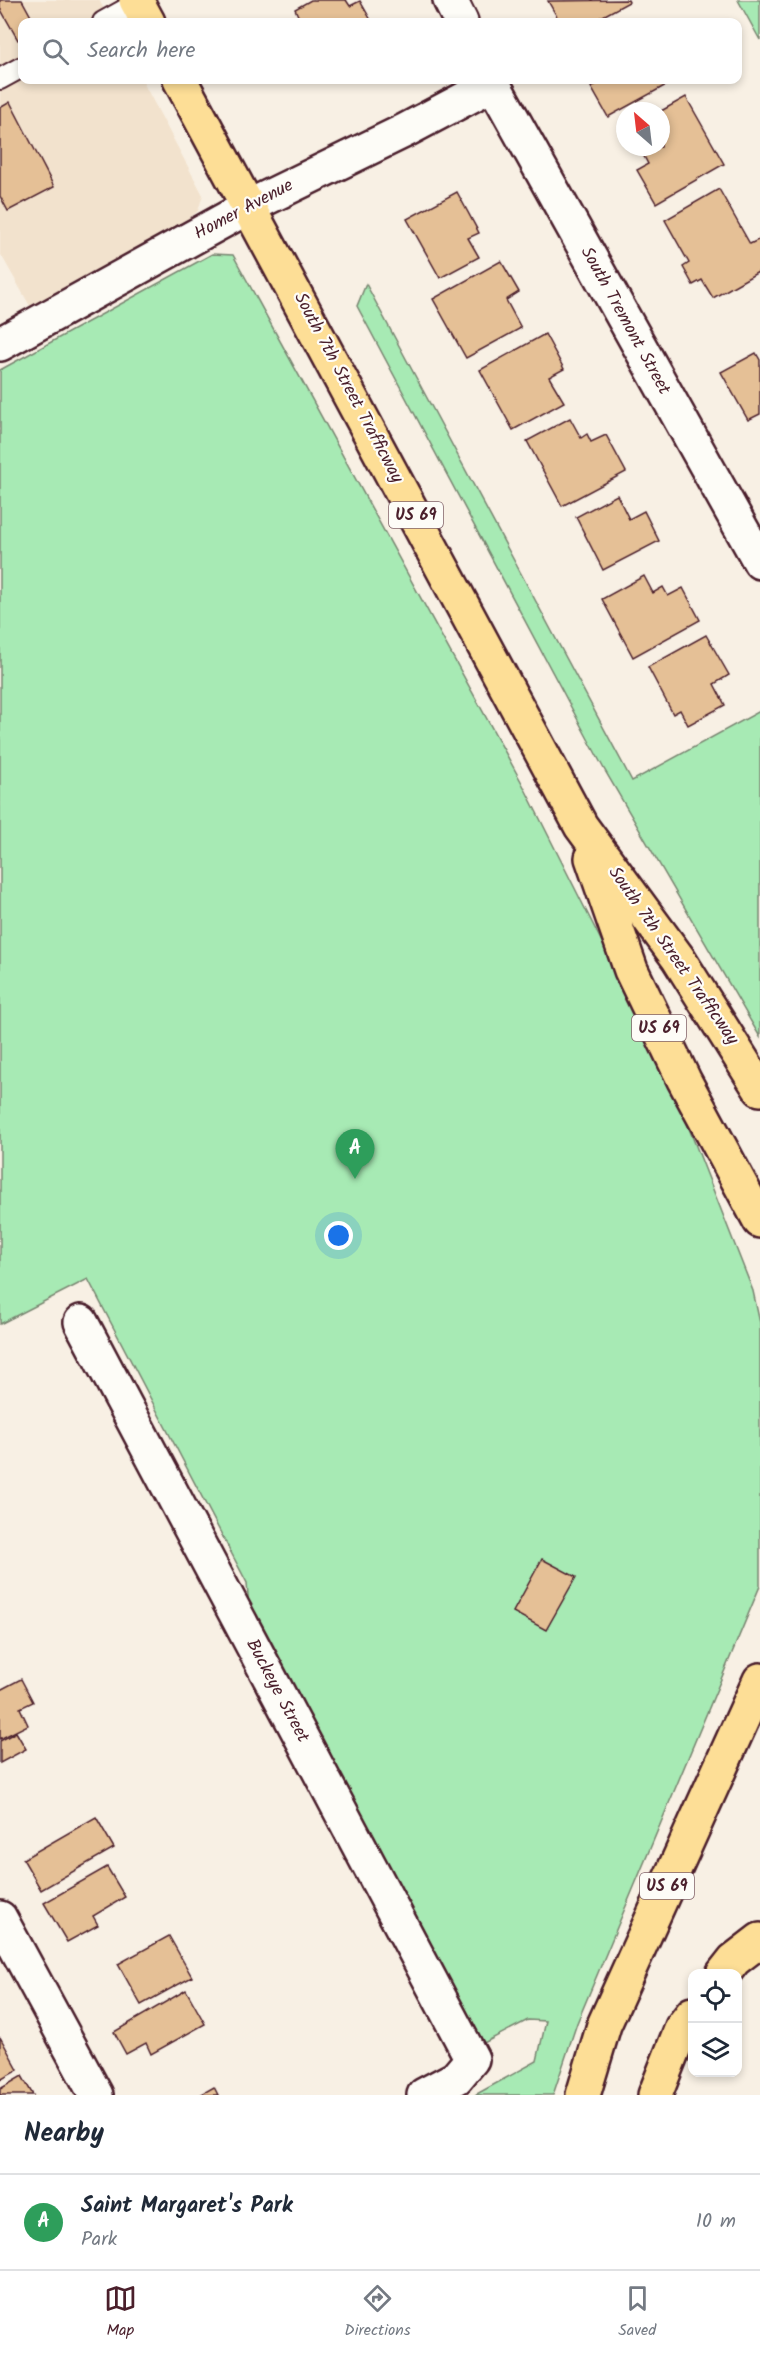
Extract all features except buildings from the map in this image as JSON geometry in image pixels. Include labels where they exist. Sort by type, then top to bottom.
[{"type":"main road","name":"South 7th Street Trafficway","points":[[182,84],[250,206],[581,825],[678,958],[760,1089]]},
{"type":"main road","name":"South 7th Street Trafficway","points":[[581,825],[631,970],[684,1080],[760,1221]]},
{"type":"main road","name":"US 69","points":[[583,2095],[604,2025],[760,1680]]},
{"type":"main road","points":[[727,1969],[734,1960],[760,1940]]},
{"type":"main road","points":[[655,2095],[682,2027],[688,2020]]},
{"type":"street","points":[[450,0],[459,18]]},
{"type":"street","name":"Homer Avenue","points":[[0,344],[250,206],[406,130],[488,84]]},
{"type":"street","name":"South Tremont Street","points":[[493,84],[760,562]]},
{"type":"street","name":"Buckeye Street","points":[[81,1323],[472,2059],[456,2078],[424,2095]]},
{"type":"street","points":[[0,1918],[96,2095]]},
{"type":"lane","points":[[114,18],[140,8]]},
{"type":"lane","points":[[0,79],[18,69]]},
{"type":"shaded area","points":[[0,0],[99,0],[109,18],[18,18],[18,84],[144,84],[203,195],[198,211],[183,223],[30,306],[0,253]]},
{"type":"green space","points":[[738,0],[760,0],[760,40]]},
{"type":"green space","points":[[212,254],[233,255],[522,783],[670,1080],[753,1291],[760,1323],[760,1586],[577,2023],[553,2095],[475,2095],[537,2061],[546,2021],[528,2020],[480,2045],[249,1608],[247,1583],[88,1279],[0,1324],[0,370]]},
{"type":"green space","points":[[366,284],[632,781],[760,711],[760,1037],[604,769],[357,306]]},
{"type":"place","name":"Saint Margaret's Park","points":[[355,1179]]}]
